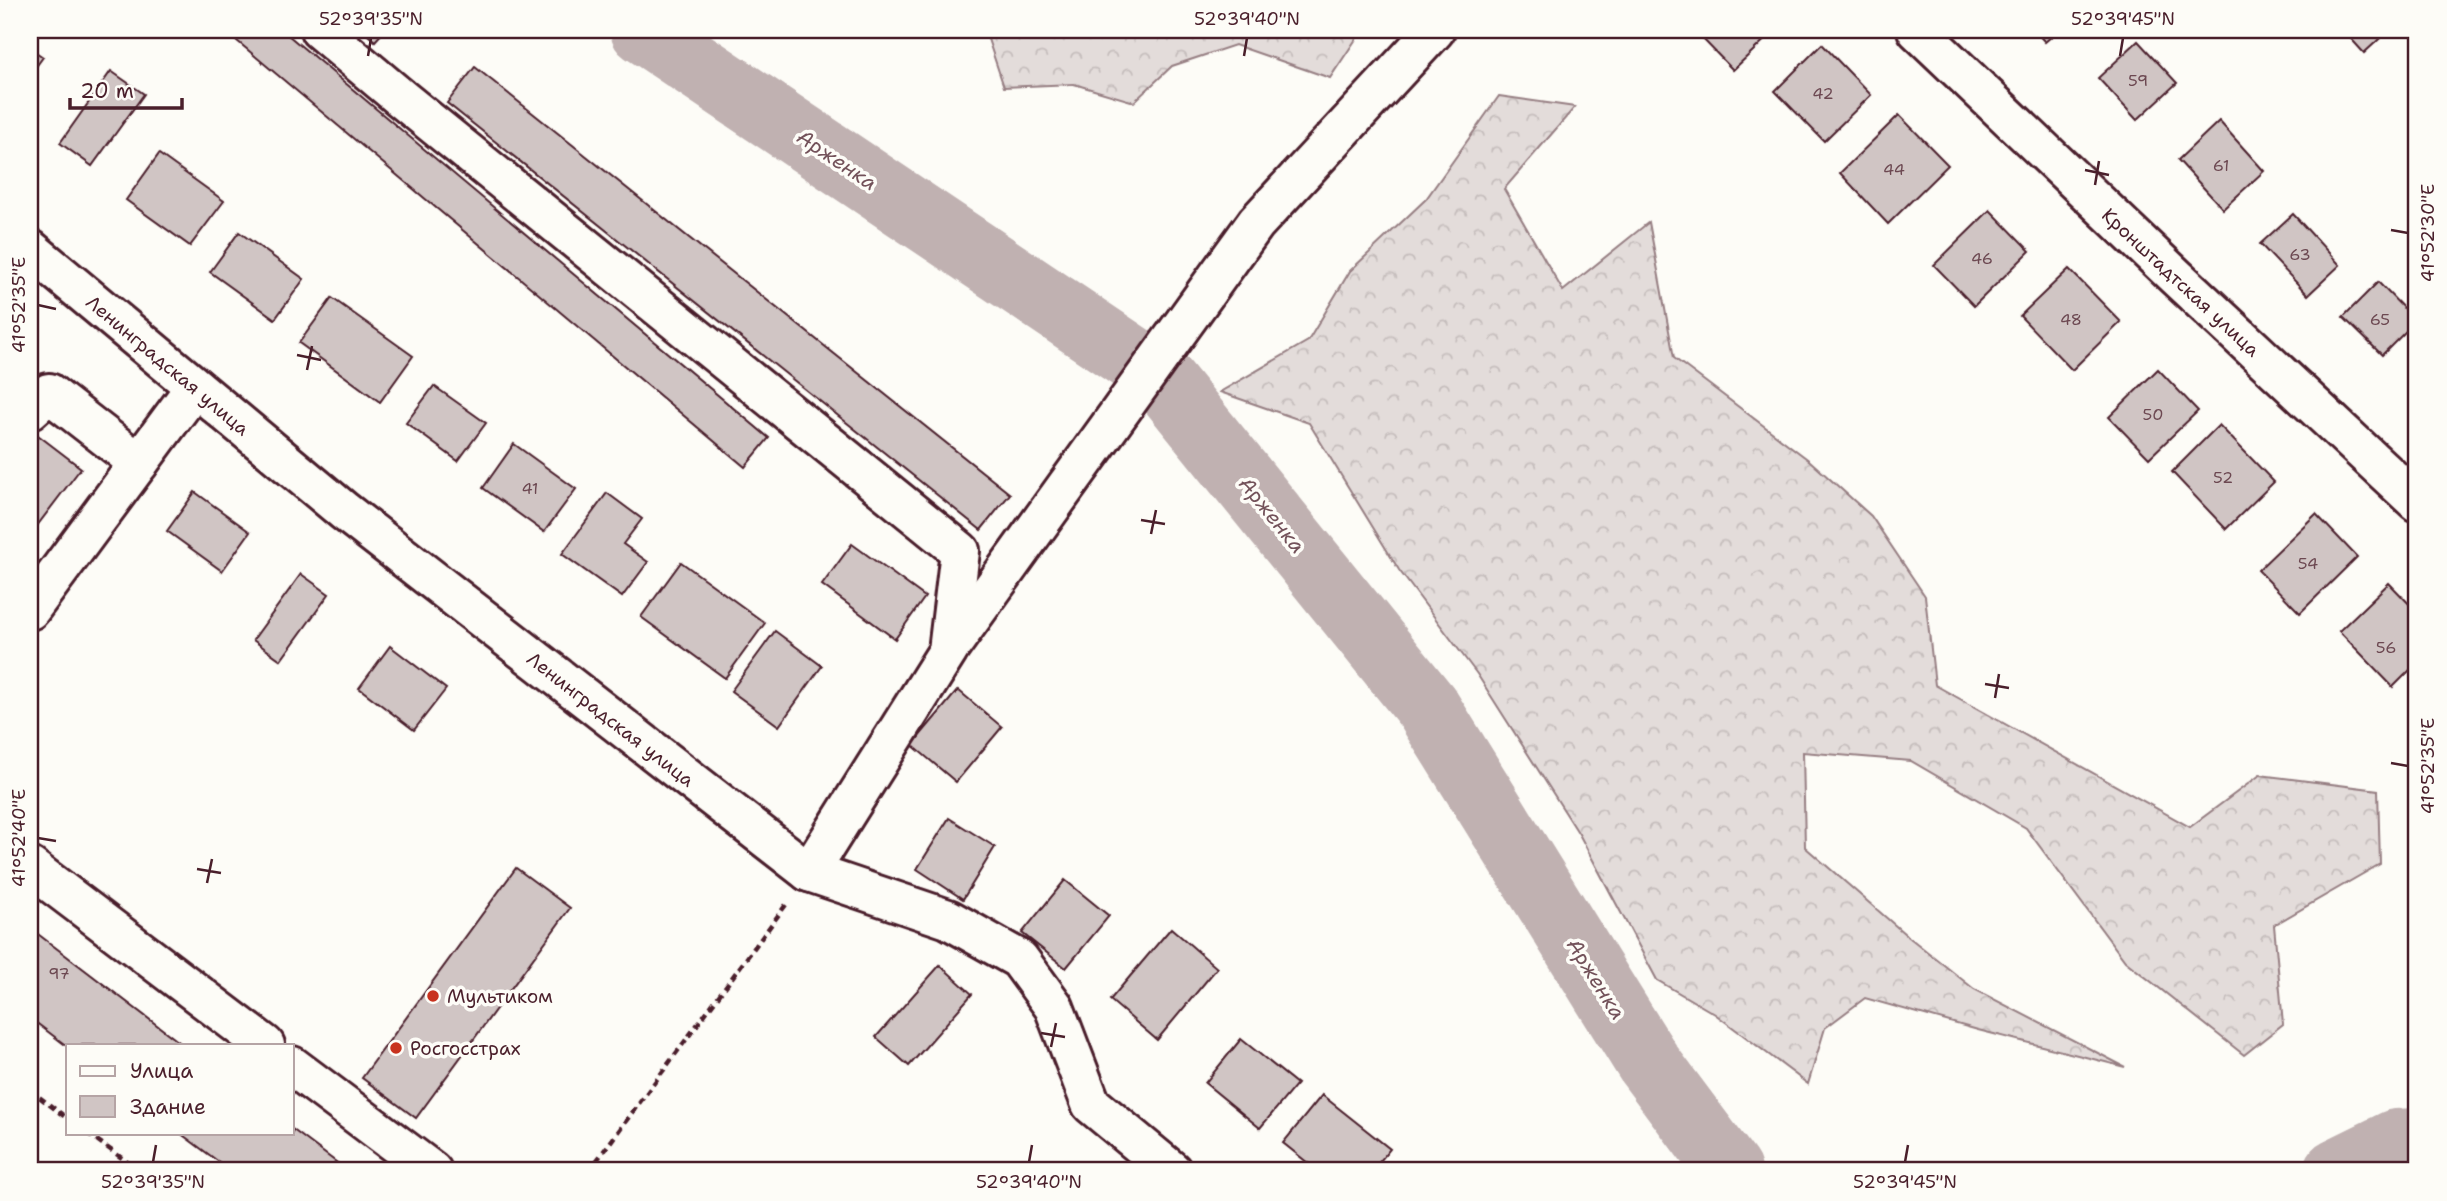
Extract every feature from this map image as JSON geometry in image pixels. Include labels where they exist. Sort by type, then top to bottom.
[{"type":"street","points":[[320,30],[960,551],[948,651]]},
{"type":"street","points":[[809,872],[948,651],[1256,223],[1435,30]]},
{"type":"street","name":"Кронштадтская улица","points":[[1917,30],[2417,502]]},
{"type":"street","name":"Ленинградская улица","points":[[30,249],[344,511],[809,872],[948,919],[1019,959],[1054,1007],[1091,1104],[1172,1171]]},
{"type":"street","points":[[30,610],[195,387]]},
{"type":"street","points":[[30,410],[49,393],[139,463]]},
{"type":"street","points":[[30,867],[264,1044]]},
{"type":"street","points":[[294,1068],[432,1171]]},
{"type":"path","points":[[589,1171],[809,872]]},
{"type":"path","points":[[30,1090],[66,1117]]},
{"type":"path","points":[[88,1134],[139,1171]]},
{"type":"green space","points":[[985,30],[1362,30],[1330,78],[1235,45],[1172,66],[1134,102],[1074,84],[1004,87]]},
{"type":"green space","points":[[1499,96],[1575,107],[1504,189],[1563,291],[1649,222],[1674,358],[1810,461],[1871,516],[1925,596],[1935,685],[2190,827],[2260,775],[2378,790],[2380,864],[2274,925],[2283,1024],[2244,1055],[2125,961],[2026,828],[1911,761],[1803,752],[1805,847],[1905,934],[1974,989],[2125,1067],[1865,998],[1825,1028],[1808,1084],[1715,1014],[1657,980],[1579,834],[1477,674],[1399,570],[1309,423],[1220,392],[1308,341],[1350,271],[1426,199]]},
{"type":"building","points":[[224,30],[282,30],[769,438],[745,467]]},
{"type":"building","points":[[362,30],[385,30],[375,41]]},
{"type":"building","points":[[1696,30],[1775,30],[1733,70]]},
{"type":"building","points":[[2034,30],[2059,30],[2045,42]]},
{"type":"building","points":[[2343,30],[2389,30],[2364,53]]},
{"type":"building","points":[[2138,41],[2177,83],[2137,120],[2098,78]]},
{"type":"building","points":[[1822,44],[1871,95],[1824,141],[1775,91]]},
{"type":"building","points":[[30,48],[43,57],[30,75]]},
{"type":"building","points":[[475,67],[1010,494],[981,530],[447,103]]},
{"type":"building","points":[[111,71],[144,94],[92,166],[60,143]]},
{"type":"building","points":[[1899,115],[1948,165],[1888,224],[1840,173]]},
{"type":"building","points":[[2219,121],[2264,171],[2223,209],[2178,160]]},
{"type":"building","points":[[159,154],[224,201],[190,246],[126,200]]},
{"type":"building","points":[[1990,210],[2030,251],[1974,306],[1934,265]]},
{"type":"building","points":[[2293,214],[2340,265],[2308,295],[2260,244]]},
{"type":"building","points":[[239,232],[304,279],[275,319],[210,272]]},
{"type":"building","points":[[2069,269],[2121,322],[2072,370],[2020,316]]},
{"type":"building","points":[[2378,282],[2416,321],[2382,355],[2343,317]]},
{"type":"building","points":[[332,298],[413,356],[380,402],[299,343]]},
{"type":"building","points":[[2158,369],[2198,411],[2149,458],[2109,417]]},
{"type":"building","points":[[434,386],[486,423],[458,461],[406,423]]},
{"type":"building","points":[[2219,425],[2274,482],[2226,529],[2172,472]]},
{"type":"building","points":[[30,429],[81,468],[30,535]]},
{"type":"building","points":[[514,444],[576,489],[544,532],[483,488]]},
{"type":"building","points":[[195,492],[250,532],[222,571],[167,531]]},
{"type":"building","points":[[607,493],[642,519],[623,544],[648,562],[622,597],[562,554]]},
{"type":"building","points":[[2316,514],[2357,557],[2300,613],[2258,570]]},
{"type":"building","points":[[852,544],[925,597],[895,639],[822,585]]},
{"type":"building","points":[[681,562],[765,623],[725,678],[641,617]]},
{"type":"building","points":[[301,574],[329,594],[281,660],[253,640]]},
{"type":"building","points":[[2389,583],[2417,612],[2417,663],[2393,687],[2339,631]]},
{"type":"building","points":[[775,631],[822,666],[779,726],[731,691]]},
{"type":"building","points":[[390,646],[446,689],[414,730],[359,688]]},
{"type":"building","points":[[958,690],[1002,727],[956,782],[912,745]]},
{"type":"building","points":[[949,818],[995,847],[963,899],[917,869]]},
{"type":"building","points":[[516,868],[570,908],[416,1118],[362,1078]]},
{"type":"building","points":[[1065,880],[1109,916],[1066,968],[1022,933]]},
{"type":"building","points":[[30,928],[182,1044],[66,1045],[30,1018]]},
{"type":"building","points":[[1171,928],[1217,968],[1157,1040],[1110,1000]]},
{"type":"building","points":[[940,965],[972,994],[909,1066],[876,1037]]},
{"type":"building","points":[[1241,1039],[1297,1084],[1260,1128],[1205,1083]]},
{"type":"building","points":[[1322,1095],[1390,1149],[1372,1171],[1318,1171],[1283,1143]]},
{"type":"building","points":[[294,1130],[348,1171],[231,1171],[181,1134],[294,1134]]},
{"type":"waterway","name":"Арженка","points":[[643,30],[1160,377],[1427,707],[1649,1064],[1729,1171]]},
{"type":"waterway","name":"Арженка","points":[[2337,1171],[2396,1142],[2417,1141]]},
{"type":"place","name":"Мультиком","points":[[433,996]]},
{"type":"place","name":"Росгосстрах","points":[[396,1048]]}]
